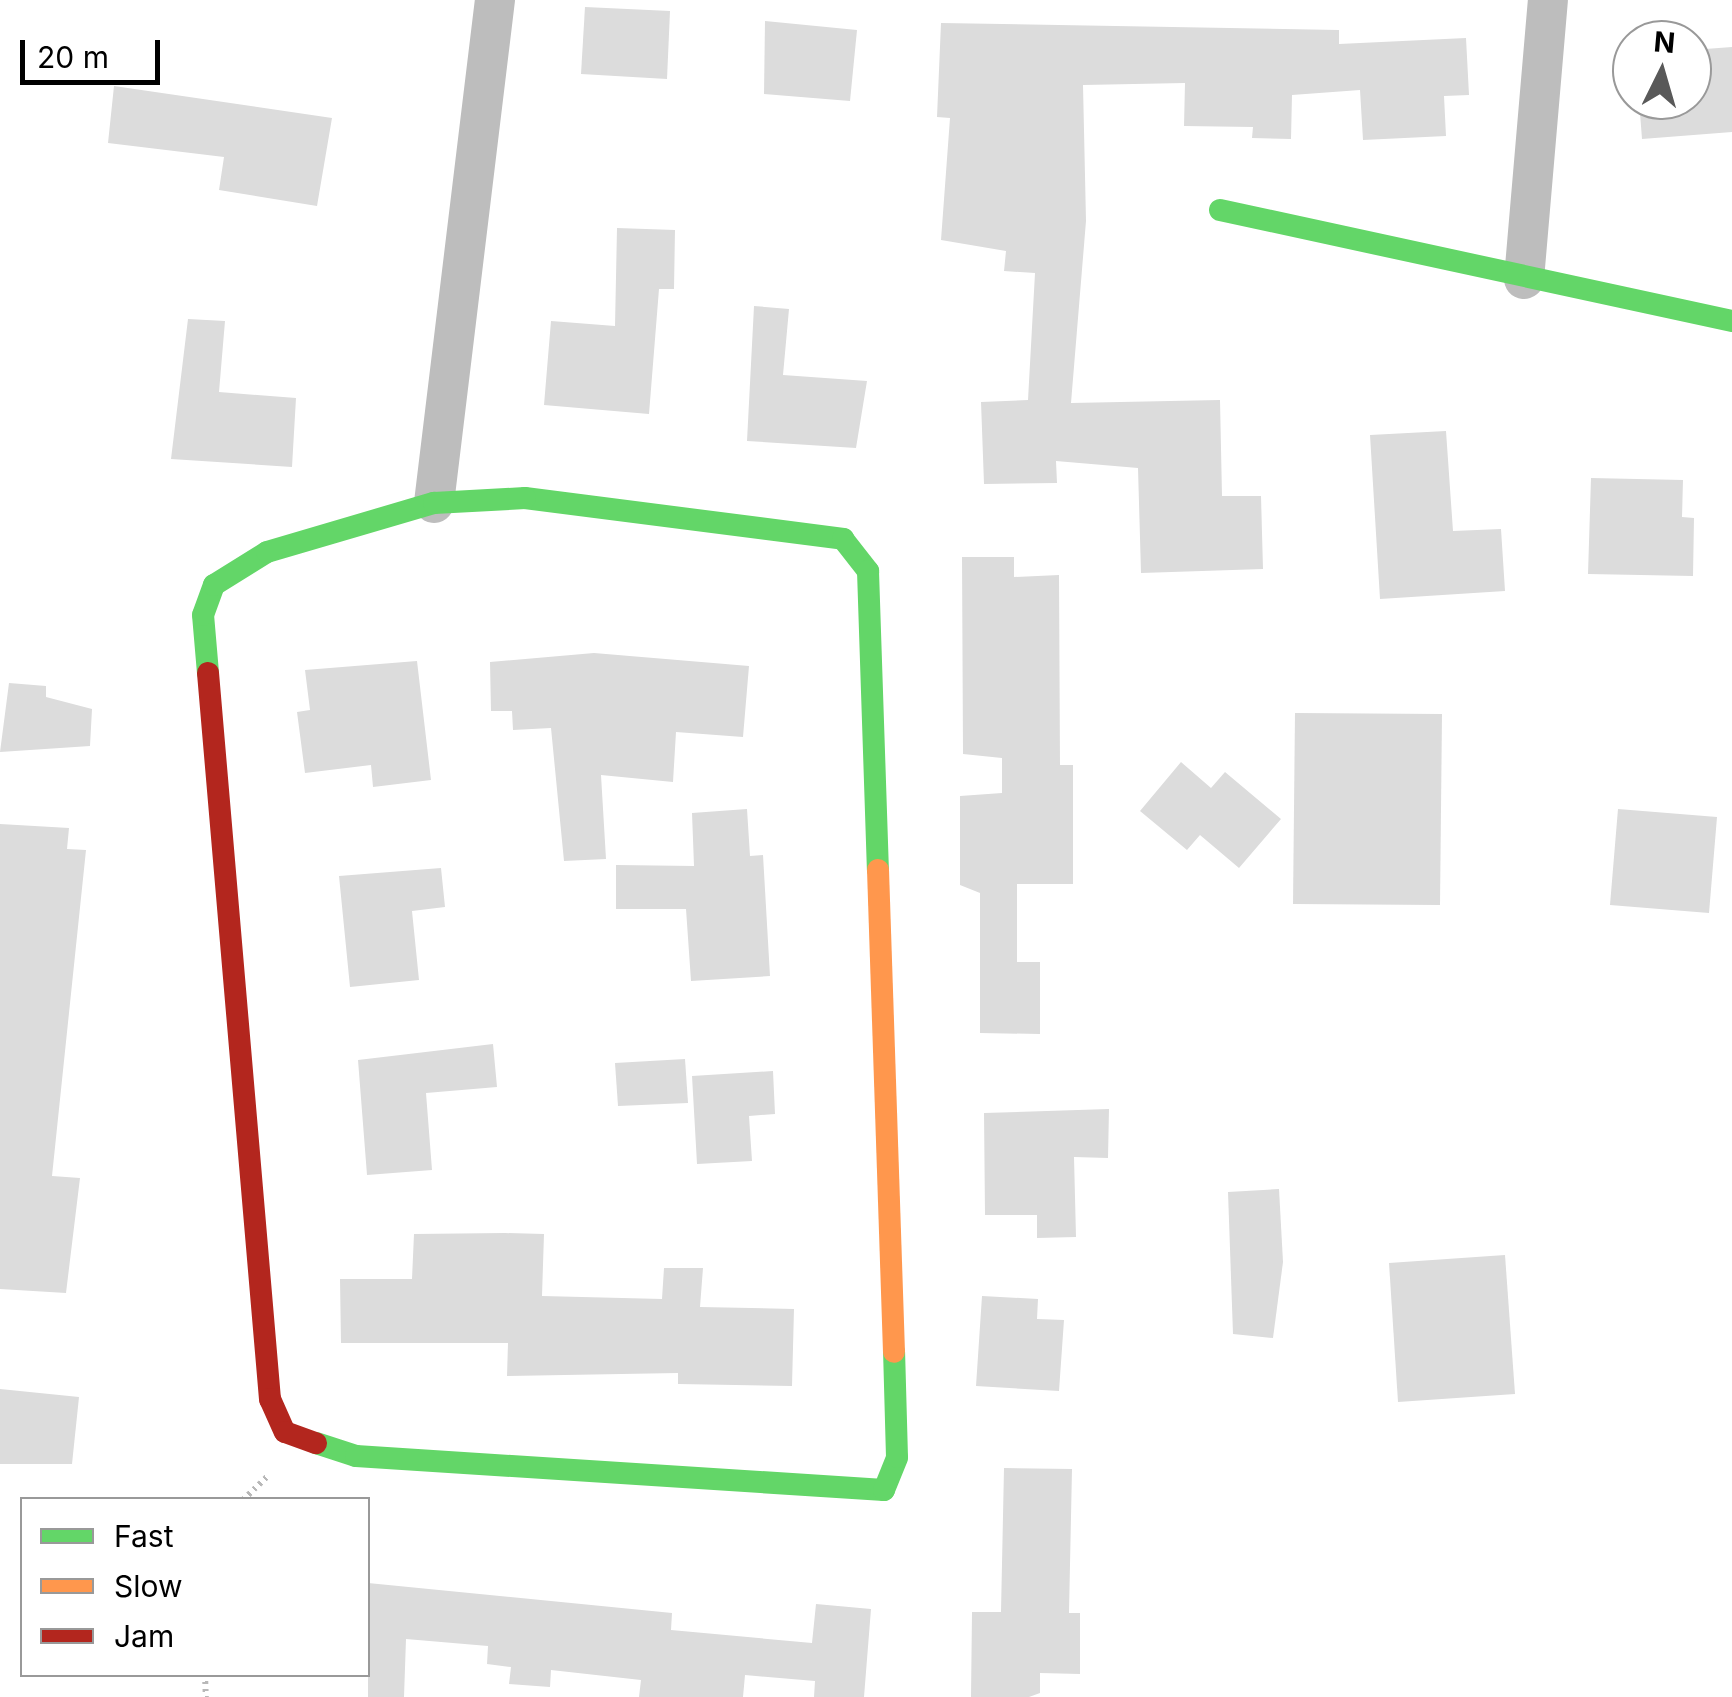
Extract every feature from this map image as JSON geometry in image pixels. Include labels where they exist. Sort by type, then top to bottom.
[{"type":"street","points":[[434,503],[496,0]]},
{"type":"street","points":[[1524,279],[1548,0]]},
{"type":"street","points":[[1220,210],[1524,279],[1732,320]]},
{"type":"street","points":[[525,498],[778,523],[843,539],[868,571],[896,1457],[884,1490],[356,1456],[285,1432],[270,1399],[203,615],[214,586],[267,552],[434,503],[525,498]]},
{"type":"building","points":[[585,7],[670,11],[667,79],[581,74]]},
{"type":"building","points":[[765,21],[857,30],[850,101],[764,94]]},
{"type":"building","points":[[941,23],[1339,30],[1339,44],[1466,38],[1469,95],[1444,96],[1446,136],[1363,140],[1360,90],[1292,95],[1291,139],[1252,138],[1253,127],[1184,126],[1185,83],[1083,85],[1086,221],[1071,403],[1220,400],[1222,496],[1261,496],[1263,569],[1141,573],[1138,468],[1056,461],[1057,483],[984,484],[981,402],[1028,400],[1035,273],[1004,271],[1006,251],[941,240],[950,118],[937,117]]},
{"type":"building","points":[[1732,47],[1732,132],[1642,139],[1641,120],[1712,120],[1712,48]]},
{"type":"building","points":[[114,86],[332,118],[317,206],[219,190],[224,157],[108,143]]},
{"type":"building","points":[[617,228],[675,230],[674,289],[659,289],[649,414],[544,405],[551,321],[615,326]]},
{"type":"building","points":[[754,306],[789,309],[783,375],[867,381],[856,448],[747,441]]},
{"type":"building","points":[[188,319],[225,321],[219,392],[296,398],[292,467],[171,459]]},
{"type":"building","points":[[1446,431],[1453,531],[1501,529],[1505,591],[1380,599],[1370,435]]},
{"type":"building","points":[[1591,478],[1683,480],[1682,517],[1694,518],[1693,576],[1588,574]]},
{"type":"building","points":[[962,557],[1014,557],[1014,577],[1059,575],[1060,765],[1073,765],[1073,884],[1017,884],[1017,962],[1040,962],[1040,1034],[980,1033],[980,893],[960,885],[960,796],[1002,793],[1002,758],[963,754]]},
{"type":"building","points":[[594,653],[749,666],[743,737],[676,732],[673,782],[601,775],[606,859],[564,861],[551,728],[513,730],[512,711],[491,711],[490,662]]},
{"type":"building","points":[[417,661],[431,780],[373,787],[371,765],[305,773],[297,712],[310,710],[305,670]]},
{"type":"building","points":[[9,683],[46,686],[46,697],[92,709],[90,746],[0,752]]},
{"type":"building","points":[[1295,713],[1442,714],[1440,905],[1293,904]]},
{"type":"building","points":[[1181,762],[1211,788],[1225,772],[1281,819],[1239,868],[1200,835],[1187,850],[1140,811]]},
{"type":"building","points":[[747,809],[750,856],[763,855],[770,976],[691,981],[686,909],[616,909],[616,865],[694,866],[692,813]]},
{"type":"building","points":[[1618,809],[1717,817],[1709,913],[1610,905]]},
{"type":"building","points":[[0,824],[69,828],[67,849],[86,850],[52,1176],[80,1178],[66,1293],[0,1289]]},
{"type":"building","points":[[441,868],[445,907],[412,911],[419,980],[350,987],[339,876]]},
{"type":"building","points":[[493,1044],[497,1087],[426,1093],[432,1170],[367,1175],[358,1060]]},
{"type":"building","points":[[685,1059],[688,1103],[618,1106],[615,1063]]},
{"type":"building","points":[[773,1071],[775,1114],[749,1116],[752,1161],[697,1164],[692,1076]]},
{"type":"building","points":[[1109,1109],[1108,1158],[1074,1157],[1076,1237],[1037,1238],[1037,1215],[985,1215],[984,1113]]},
{"type":"building","points":[[1279,1189],[1283,1262],[1273,1338],[1233,1334],[1228,1192]]},
{"type":"building","points":[[414,1234],[544,1234],[542,1296],[662,1299],[664,1268],[703,1268],[700,1307],[794,1309],[792,1386],[678,1384],[678,1373],[507,1376],[508,1343],[341,1343],[340,1279],[412,1279]]},
{"type":"building","points":[[1505,1255],[1515,1394],[1398,1402],[1389,1263]]},
{"type":"building","points":[[982,1296],[1038,1299],[1037,1319],[1064,1320],[1059,1391],[976,1386]]},
{"type":"building","points":[[0,1389],[79,1397],[72,1464],[0,1464]]},
{"type":"building","points":[[1004,1468],[1072,1469],[1069,1613],[1080,1613],[1080,1674],[1040,1673],[1040,1693],[1029,1697],[971,1697],[972,1612],[1001,1612]]},
{"type":"building","points":[[370,1583],[672,1613],[671,1630],[812,1643],[816,1604],[871,1609],[864,1697],[814,1697],[815,1681],[745,1675],[743,1697],[639,1697],[641,1680],[551,1670],[550,1687],[509,1684],[511,1667],[487,1664],[488,1646],[406,1639],[404,1697],[368,1697]]},
{"type":"traffic: fast","points":[[1220,210],[1732,321]]},
{"type":"traffic: fast","points":[[525,498],[843,539],[868,571],[878,870]]},
{"type":"traffic: fast","points":[[208,673],[203,615],[214,585],[267,552],[434,503],[525,498]]},
{"type":"traffic: fast","points":[[316,1443],[356,1456],[884,1490],[897,1457],[894,1352]]},
{"type":"traffic: slow","points":[[878,870],[894,1352]]},
{"type":"traffic: jam","points":[[208,673],[270,1399],[285,1432],[316,1443]]}]
